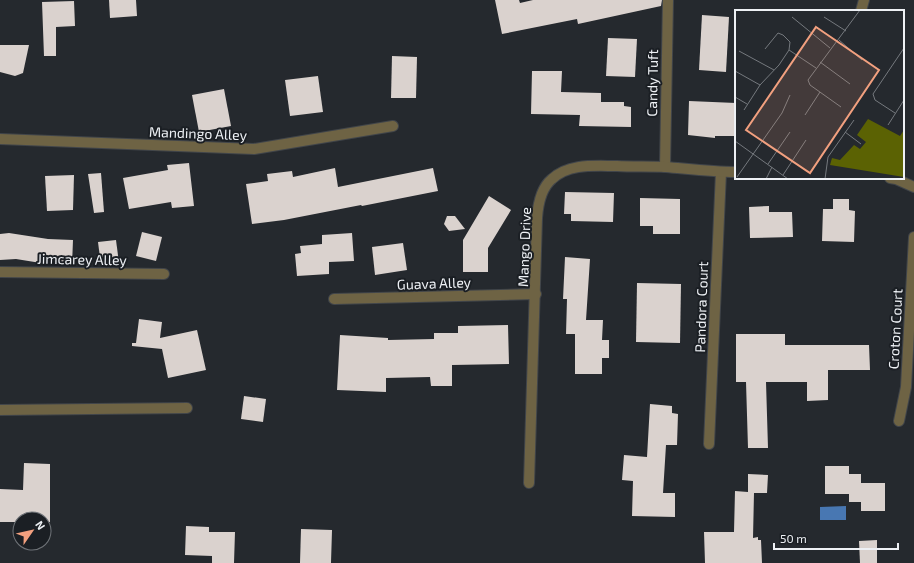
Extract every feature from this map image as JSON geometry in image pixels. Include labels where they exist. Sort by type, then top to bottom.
[{"type":"street","name":"Candy Tuft","points":[[664,167],[668,0]]},
{"type":"street","points":[[861,10],[864,0]]},
{"type":"street","name":"Mandingo Alley","points":[[0,139],[254,149],[393,126]]},
{"type":"street","name":"Mango Drive","points":[[529,483],[538,203],[545,187],[561,172],[581,166],[664,167],[735,172]]},
{"type":"street","name":"Pandora Court","points":[[709,444],[721,172]]},
{"type":"street","points":[[896,179],[914,187]]},
{"type":"street","name":"Croton Court","points":[[898,421],[906,387],[914,237]]},
{"type":"street","name":"Jimcarey Alley","points":[[0,272],[164,274]]},
{"type":"street","name":"Guava Alley","points":[[334,300],[536,294]]},
{"type":"street","points":[[0,410],[187,408]]},
{"type":"water","points":[[846,506],[846,520],[820,520],[820,507]]},
{"type":"building","points":[[109,0],[136,0],[137,16],[110,18]]},
{"type":"building","points":[[495,0],[519,0],[520,3],[533,0],[662,0],[661,6],[578,24],[577,19],[502,34]]},
{"type":"building","points":[[74,1],[75,26],[56,27],[56,56],[44,56],[42,2]]},
{"type":"building","points":[[702,15],[729,17],[726,72],[699,70]]},
{"type":"building","points":[[608,38],[637,39],[635,77],[606,76]]},
{"type":"building","points":[[0,45],[29,45],[23,73],[15,76],[0,72]]},
{"type":"building","points":[[392,56],[417,57],[416,98],[391,98]]},
{"type":"building","points":[[532,71],[562,71],[561,92],[601,93],[601,102],[624,102],[624,106],[631,107],[631,127],[579,126],[580,115],[531,114]]},
{"type":"building","points":[[318,76],[323,112],[290,116],[285,80]]},
{"type":"building","points":[[224,89],[231,126],[199,132],[192,95]]},
{"type":"building","points":[[689,101],[735,103],[735,136],[715,136],[715,138],[688,135]]},
{"type":"building","points":[[189,163],[194,206],[172,208],[171,202],[129,209],[123,178],[168,170],[167,165]]},
{"type":"building","points":[[335,168],[338,187],[433,168],[438,191],[284,220],[252,224],[246,184],[268,181],[267,174],[292,171],[293,177]]},
{"type":"building","points":[[101,173],[104,212],[94,213],[88,174]]},
{"type":"building","points":[[74,175],[73,210],[47,211],[45,176]]},
{"type":"building","points":[[565,192],[614,193],[613,222],[571,221],[571,214],[564,214]]},
{"type":"building","points":[[489,196],[511,210],[488,248],[488,272],[463,272],[463,240]]},
{"type":"building","points":[[640,198],[680,199],[680,234],[653,234],[653,226],[640,226]]},
{"type":"building","points":[[833,199],[849,199],[849,210],[855,211],[854,242],[822,241],[823,209],[833,209]]},
{"type":"building","points":[[769,206],[769,212],[792,212],[793,237],[750,238],[749,207]]},
{"type":"building","points":[[447,216],[455,216],[465,229],[449,231],[444,224]]},
{"type":"building","points":[[142,232],[162,237],[156,261],[136,256]]},
{"type":"building","points":[[9,233],[48,239],[73,240],[72,265],[47,264],[16,259],[0,260],[0,234]]},
{"type":"building","points":[[352,233],[354,261],[329,262],[329,274],[297,276],[295,254],[301,253],[300,246],[322,244],[322,235]]},
{"type":"building","points":[[116,240],[119,263],[101,265],[98,242]]},
{"type":"building","points":[[403,243],[407,270],[375,275],[372,247]]},
{"type":"building","points":[[565,257],[590,259],[586,320],[603,320],[602,340],[609,340],[609,358],[602,358],[602,374],[575,374],[575,334],[566,334],[567,299],[563,299]]},
{"type":"building","points":[[637,283],[681,284],[680,343],[636,342]]},
{"type":"building","points":[[139,319],[162,322],[160,338],[197,330],[206,370],[168,378],[162,349],[132,346],[132,343],[136,343]]},
{"type":"building","points":[[508,325],[509,364],[452,365],[452,386],[431,386],[430,377],[386,378],[386,392],[337,390],[340,335],[388,338],[388,340],[434,339],[434,333],[458,333],[458,326]]},
{"type":"building","points":[[736,334],[785,334],[785,345],[869,345],[870,370],[828,370],[828,400],[807,401],[807,382],[766,382],[768,448],[748,448],[746,382],[736,382]]},
{"type":"building","points":[[244,396],[266,399],[263,422],[241,419]]},
{"type":"building","points":[[650,404],[672,406],[672,413],[678,414],[677,445],[666,445],[663,493],[675,493],[675,517],[632,516],[633,481],[622,480],[624,455],[647,457]]},
{"type":"building","points":[[24,463],[50,464],[50,511],[12,511],[12,522],[0,522],[0,489],[23,490]]},
{"type":"building","points":[[825,466],[849,466],[849,474],[861,474],[861,483],[885,483],[885,511],[861,511],[861,502],[849,502],[849,494],[825,494]]},
{"type":"building","points":[[748,474],[768,475],[767,493],[754,493],[753,538],[758,537],[758,540],[761,540],[762,563],[705,563],[704,532],[734,532],[735,491],[748,492]]},
{"type":"building","points":[[186,526],[209,527],[209,532],[235,532],[234,563],[212,563],[212,556],[185,555]]},
{"type":"building","points":[[301,529],[332,530],[331,563],[300,563]]},
{"type":"building","points":[[877,540],[877,563],[860,563],[859,541]]}]
